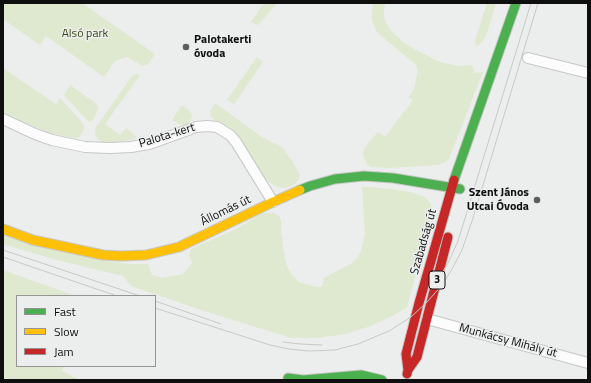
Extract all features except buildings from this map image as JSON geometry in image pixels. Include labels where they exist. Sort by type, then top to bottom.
[{"type":"main road","name":"Szabadság út","points":[[408,370],[406,354],[419,303],[456,188],[474,123],[516,3]]},
{"type":"main road","name":"Állomás út","points":[[3,230],[33,240],[103,255],[121,256],[146,254],[179,247],[273,202],[310,186],[335,179],[364,176],[394,178],[456,188]]},
{"type":"main road","name":"Szabadság út","points":[[405,380],[408,370],[417,357],[456,188]]},
{"type":"main road","points":[[288,378],[303,380],[361,375],[382,380]]},
{"type":"street","points":[[528,58],[588,74]]},
{"type":"street","name":"Palota-kert","points":[[3,118],[35,134],[52,140],[85,147],[131,147],[149,144],[196,127],[217,127],[226,132],[236,142],[273,202]]},
{"type":"street","name":"Munkácsy Mihály út","points":[[427,319],[588,363]]},
{"type":"green space","name":"Alsó park","points":[[3,3],[82,3],[155,54],[147,65],[142,66],[127,57],[115,61],[104,77],[46,36],[40,45],[3,19]]},
{"type":"green space","points":[[264,3],[277,3],[258,25],[251,22]]},
{"type":"green space","points":[[373,3],[385,3],[384,17],[386,23],[391,31],[403,42],[437,61],[457,66],[471,65],[475,73],[483,72],[449,159],[438,165],[391,168],[371,167],[367,164],[364,158],[363,153],[369,142],[378,132],[385,137],[413,100],[409,97],[414,89],[417,74],[417,67],[414,63],[377,32],[372,21]]},
{"type":"green space","points":[[487,3],[496,3],[486,36],[476,47],[475,41]]},
{"type":"green space","points":[[257,57],[263,62],[234,104],[227,100]]},
{"type":"green space","points":[[3,68],[56,104],[60,98],[82,122],[84,127],[81,135],[77,138],[73,138],[50,133],[3,112]]},
{"type":"green space","points":[[133,75],[140,75],[105,124],[120,135],[126,128],[136,136],[136,139],[117,142],[100,141],[95,135],[96,127]]},
{"type":"green space","points":[[70,85],[97,104],[98,108],[93,120],[90,122],[64,95]]},
{"type":"green space","points":[[215,103],[259,135],[284,149],[300,176],[294,185],[283,188],[275,186],[267,180],[234,131],[211,117],[210,111]]},
{"type":"green space","points":[[182,105],[192,114],[191,120],[186,125],[179,124],[172,120]]},
{"type":"green space","points":[[362,187],[410,192],[425,197],[431,204],[431,215],[407,307],[371,326],[346,334],[317,338],[291,338],[131,286],[123,276],[53,259],[3,244],[3,234],[113,262],[148,264],[152,275],[162,278],[183,274],[192,263],[189,256],[191,249],[234,230],[261,214],[273,213],[279,216],[281,221],[285,260],[292,275],[299,282],[316,287],[322,287],[324,278],[352,263],[361,251],[365,235]]},
{"type":"green space","points":[[3,270],[73,295],[16,295],[16,367],[64,367],[62,371],[80,380],[3,380]]},
{"type":"tram line","points":[[434,286],[448,263],[458,241],[531,3]]},
{"type":"tram line","points":[[156,308],[270,345],[309,351],[335,350],[358,344],[389,331],[411,317],[443,284],[462,250],[538,3]]},
{"type":"tram line","points":[[3,250],[137,295]]},
{"type":"tram line","points":[[3,257],[114,295]]},
{"type":"tram line","points":[[156,301],[221,324]]},
{"type":"tram line","points":[[283,342],[322,345]]},
{"type":"traffic: fast","points":[[454,180],[516,3]]},
{"type":"traffic: fast","points":[[300,190],[335,179],[364,176],[393,178],[460,189]]},
{"type":"traffic: fast","points":[[288,378],[303,380],[361,375],[382,380]]},
{"type":"traffic: slow","points":[[3,229],[33,240],[103,255],[146,255],[179,247],[300,190]]},
{"type":"traffic: jam","points":[[408,370],[406,354],[454,180]]},
{"type":"traffic: jam","points":[[407,374],[417,357],[448,237]]},
{"type":"place","name":"Palotakerti óvoda","points":[[186,47]]},
{"type":"place","name":"Szent János Utcai Óvoda","points":[[537,200]]}]
